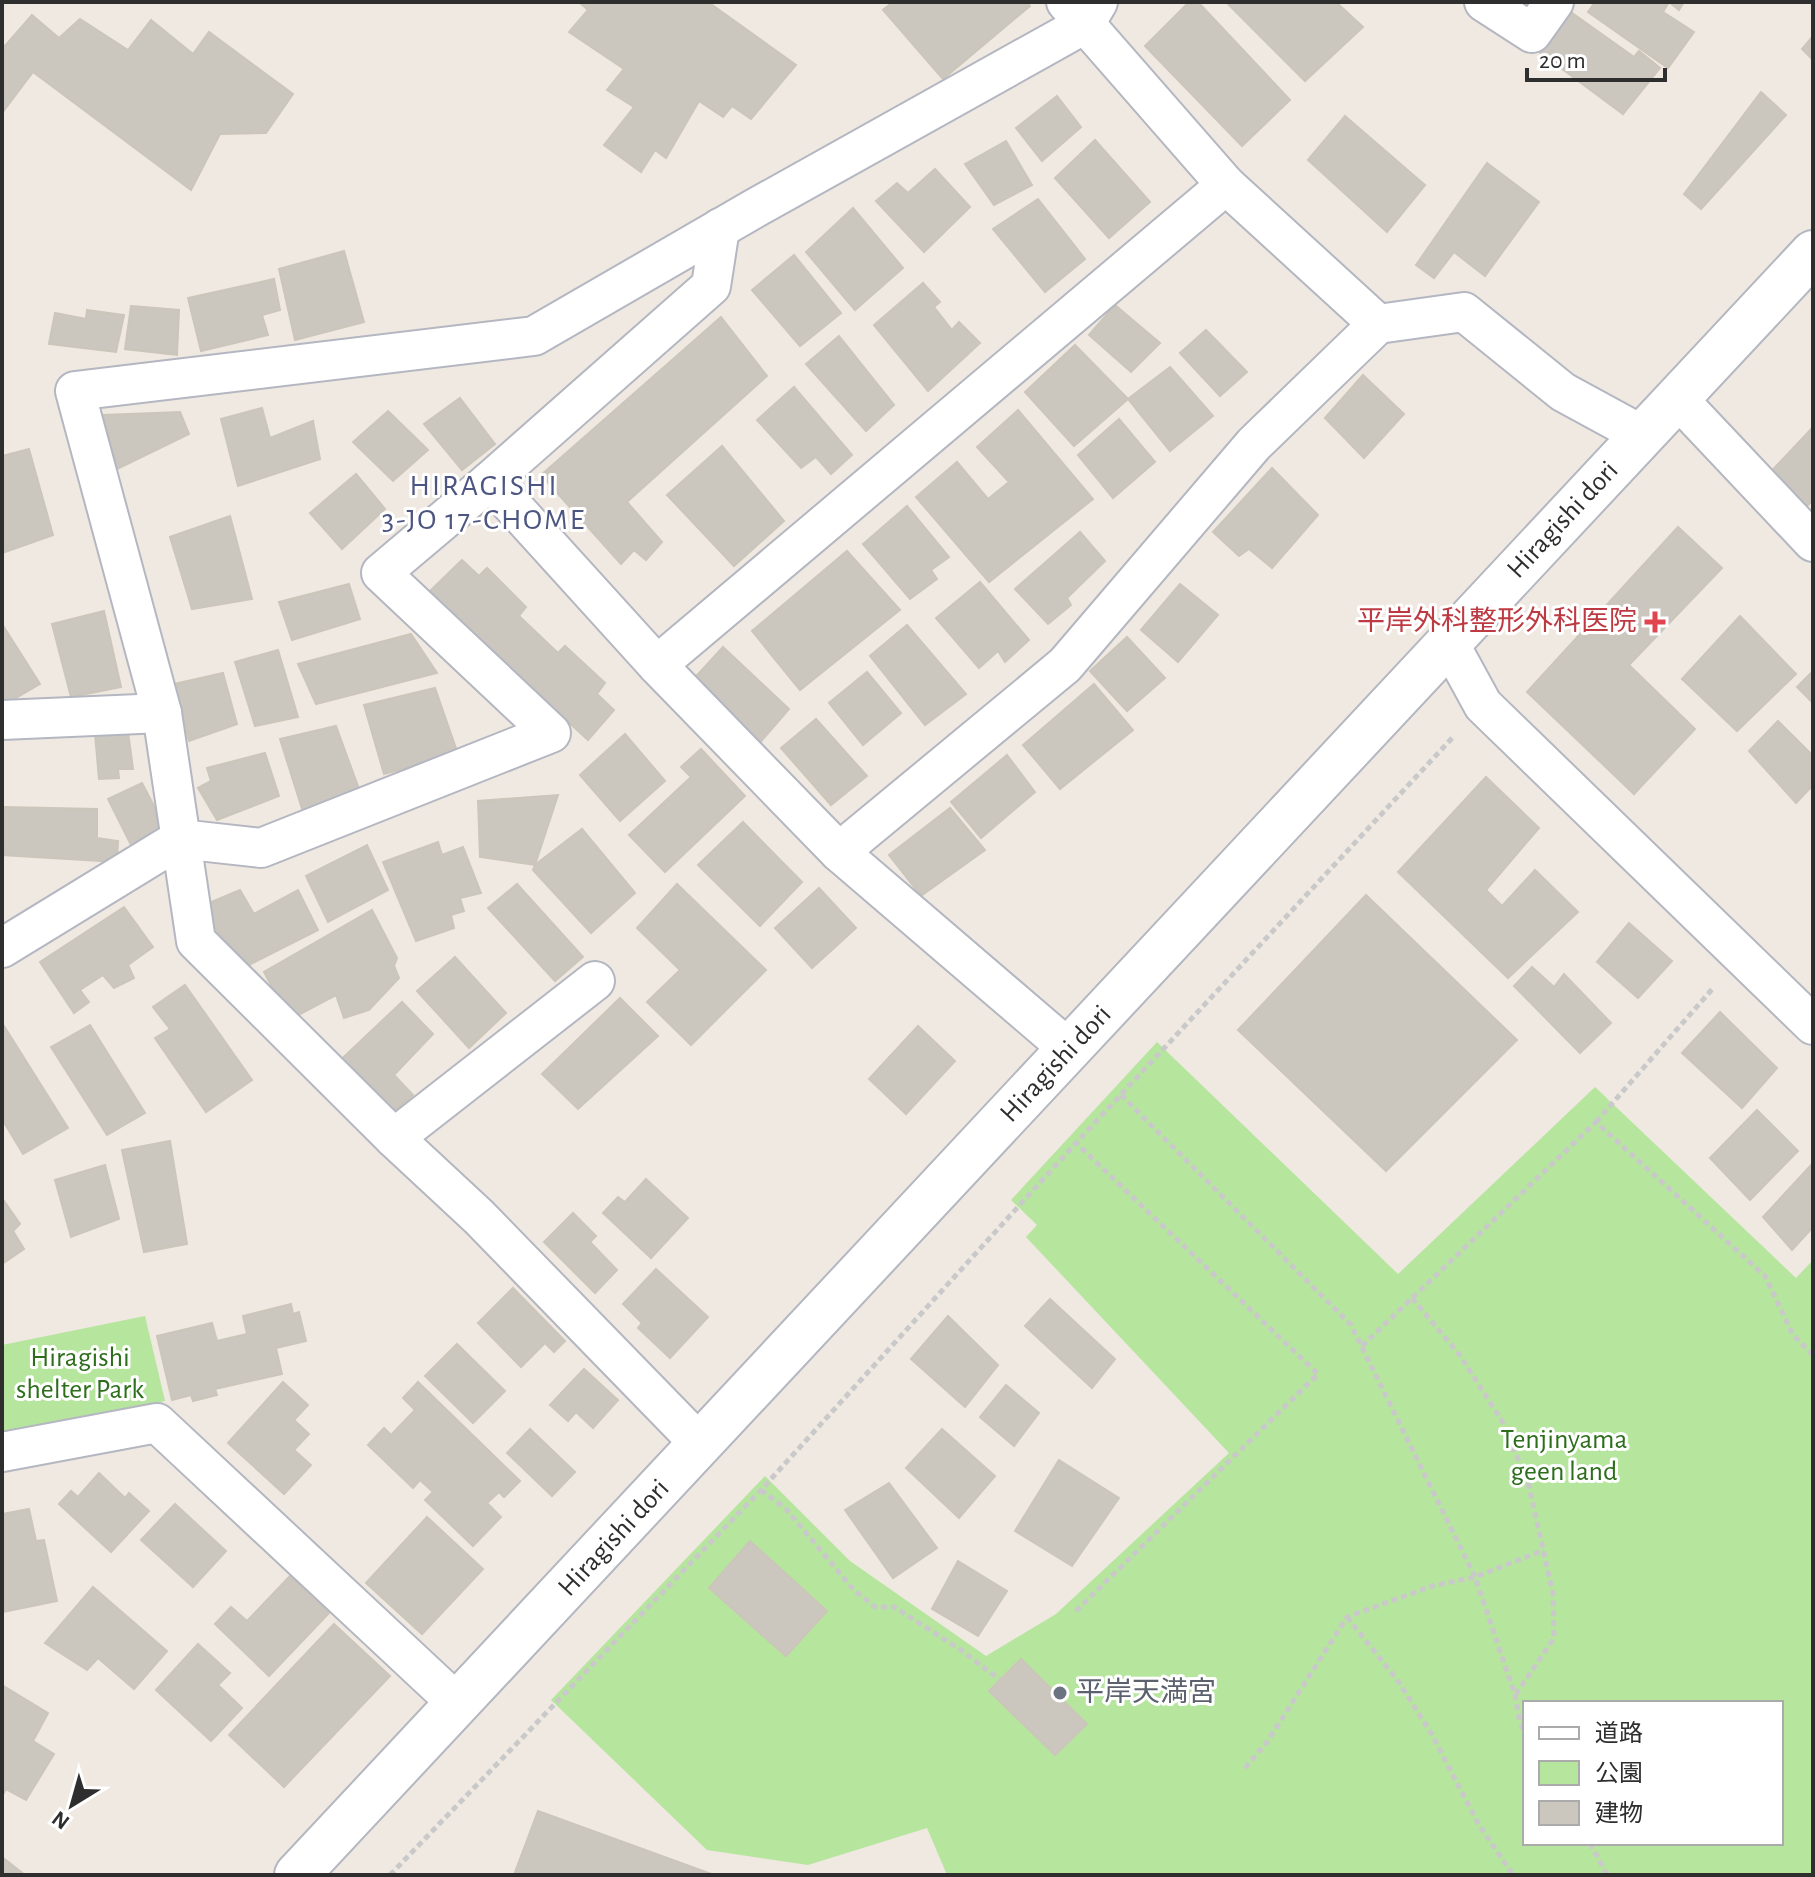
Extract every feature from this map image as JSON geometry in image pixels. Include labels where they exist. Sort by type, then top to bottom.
[{"type":"street","points":[[1484,2],[1532,33],[1554,2]]},
{"type":"street","points":[[701,1445],[479,1217],[394,1138],[196,941],[162,713],[75,391],[534,336],[1083,9],[1226,185],[1378,324]]},
{"type":"street","points":[[657,665],[1226,185]]},
{"type":"street","points":[[2,948],[180,839],[261,848],[551,733],[381,573],[711,286],[720,228]]},
{"type":"street","name":"Hiragishi dori","points":[[297,1875],[1813,253]]},
{"type":"street","points":[[839,852],[1065,665],[1254,444],[1378,324],[1464,312],[1563,392],[1642,435]]},
{"type":"street","points":[[1677,398],[1813,542]]},
{"type":"street","points":[[490,481],[657,665],[839,852],[1070,1050]]},
{"type":"street","points":[[1448,641],[1483,705],[1813,1025]]},
{"type":"street","points":[[2,720],[162,713]]},
{"type":"street","points":[[394,1138],[595,981]]},
{"type":"street","points":[[2,1452],[157,1423],[458,1704]]},
{"type":"path","points":[[390,1875],[761,1490],[1076,1143],[1483,705]]},
{"type":"path","points":[[1362,1346],[1596,1122],[1741,956]]},
{"type":"path","points":[[1121,1095],[1351,1325],[1475,1577],[1515,1695],[1523,1728]]},
{"type":"path","points":[[1596,1122],[1765,1276],[1793,1335],[1813,1355]]},
{"type":"path","points":[[1076,1143],[1318,1374],[1076,1611]]},
{"type":"path","points":[[1412,1298],[1459,1354],[1502,1421],[1528,1482],[1553,1594],[1554,1638],[1515,1695]]},
{"type":"path","points":[[761,1490],[786,1509],[853,1589],[875,1607],[894,1607],[961,1650],[1000,1680]]},
{"type":"path","points":[[1245,1768],[1267,1742],[1347,1617],[1432,1586],[1475,1577],[1544,1550]]},
{"type":"path","points":[[1347,1617],[1398,1681],[1431,1733],[1479,1825],[1513,1875]]},
{"type":"path","points":[[1591,1845],[1607,1875]]},
{"type":"green space","name":"Tenjinyama geen land","points":[[1157,1042],[1398,1274],[1595,1087],[1796,1278],[1813,1260],[1813,1875],[947,1875],[927,1828],[808,1865],[707,1850],[551,1700],[765,1476],[850,1561],[986,1656],[1056,1614],[1229,1453],[1026,1237],[1037,1225],[1011,1200]]},
{"type":"green space","name":"Hiragishi shelter Park","points":[[145,1316],[165,1401],[2,1435],[2,1345]]},
{"type":"building","points":[[579,2],[708,2],[796,65],[751,119],[732,106],[723,117],[699,101],[666,158],[655,150],[641,172],[604,145],[634,107],[607,90],[624,69],[569,32],[588,10]]},
{"type":"building","points":[[893,2],[1027,2],[1030,6],[943,79],[883,10]]},
{"type":"building","points":[[1189,2],[1198,2],[1290,100],[1242,146],[1145,46]]},
{"type":"building","points":[[1226,2],[1336,2],[1363,27],[1305,81]]},
{"type":"building","points":[[1595,2],[1669,2],[1663,12],[1694,32],[1668,68],[1588,12]]},
{"type":"building","points":[[1669,2],[1684,2],[1679,10]]},
{"type":"building","points":[[1568,10],[1634,57],[1639,51],[1660,68],[1623,114],[1538,51]]},
{"type":"building","points":[[32,15],[59,38],[80,19],[128,50],[151,20],[193,54],[209,32],[293,94],[266,133],[220,134],[191,190],[33,72],[2,113],[2,44],[5,46]]},
{"type":"building","points":[[1813,36],[1813,60],[1802,49]]},
{"type":"building","points":[[1761,92],[1786,115],[1701,209],[1684,194]]},
{"type":"building","points":[[1057,96],[1081,127],[1042,161],[1016,128]]},
{"type":"building","points":[[1345,116],[1425,185],[1387,232],[1308,160]]},
{"type":"building","points":[[1095,140],[1150,202],[1109,238],[1055,178]]},
{"type":"building","points":[[1006,141],[1032,185],[994,205],[965,164]]},
{"type":"building","points":[[1487,163],[1539,202],[1485,276],[1454,252],[1434,278],[1416,265]]},
{"type":"building","points":[[935,169],[970,207],[924,252],[876,201],[897,183],[908,193]]},
{"type":"building","points":[[1038,199],[1085,259],[1045,292],[993,229]]},
{"type":"building","points":[[853,208],[903,268],[855,310],[806,252]]},
{"type":"building","points":[[344,251],[364,322],[295,340],[279,269]]},
{"type":"building","points":[[794,255],[841,313],[800,346],[752,290]]},
{"type":"building","points":[[274,279],[280,310],[262,315],[268,335],[201,351],[188,298]]},
{"type":"building","points":[[923,283],[940,302],[934,307],[952,330],[959,322],[980,343],[928,391],[874,325]]},
{"type":"building","points":[[1115,305],[1160,343],[1131,372],[1089,335]]},
{"type":"building","points":[[131,306],[179,310],[177,355],[125,349]]},
{"type":"building","points":[[87,310],[124,315],[116,352],[49,344],[55,313],[86,319]]},
{"type":"building","points":[[721,317],[767,376],[627,502],[662,542],[646,560],[634,550],[621,564],[541,475]]},
{"type":"building","points":[[1206,330],[1247,372],[1220,396],[1180,353]]},
{"type":"building","points":[[839,336],[894,405],[866,431],[806,364]]},
{"type":"building","points":[[1075,345],[1128,399],[1074,446],[1025,392]]},
{"type":"building","points":[[1170,367],[1213,416],[1170,451],[1128,399]]},
{"type":"building","points":[[1363,375],[1404,414],[1364,458],[1325,418]]},
{"type":"building","points":[[794,387],[852,455],[831,474],[816,457],[801,468],[757,420]]},
{"type":"building","points":[[460,398],[495,444],[462,470],[424,424]]},
{"type":"building","points":[[262,408],[270,438],[313,421],[320,459],[238,486],[221,419]]},
{"type":"building","points":[[1018,410],[1093,499],[989,582],[916,497],[957,462],[988,499],[1009,482],[977,447]]},
{"type":"building","points":[[388,411],[428,450],[393,481],[353,442]]},
{"type":"building","points":[[180,412],[189,434],[117,469],[104,415]]},
{"type":"building","points":[[1119,419],[1155,462],[1113,498],[1078,455]]},
{"type":"building","points":[[1813,427],[1813,500],[1799,514],[1764,479]]},
{"type":"building","points":[[722,446],[784,521],[734,566],[667,495]]},
{"type":"building","points":[[29,449],[53,535],[2,553],[2,456]]},
{"type":"building","points":[[1272,468],[1318,515],[1272,568],[1249,549],[1239,556],[1213,532]]},
{"type":"building","points":[[356,474],[385,509],[342,549],[310,513]]},
{"type":"building","points":[[907,506],[949,557],[931,570],[937,579],[910,599],[863,544]]},
{"type":"building","points":[[230,516],[252,599],[192,609],[170,537]]},
{"type":"building","points":[[1678,527],[1722,568],[1629,665],[1695,729],[1634,794],[1527,692]]},
{"type":"building","points":[[1080,532],[1105,561],[1067,598],[1071,605],[1048,624],[1015,589]]},
{"type":"building","points":[[847,551],[900,610],[800,690],[752,631]]},
{"type":"building","points":[[462,560],[479,576],[487,568],[526,607],[519,616],[558,653],[565,646],[605,683],[597,694],[614,710],[588,740],[428,593]]},
{"type":"building","points":[[980,582],[1029,640],[1005,662],[998,651],[979,668],[936,618]]},
{"type":"building","points":[[349,584],[360,619],[292,640],[279,602]]},
{"type":"building","points":[[1180,584],[1218,615],[1178,662],[1141,630]]},
{"type":"building","points":[[104,611],[121,687],[71,697],[52,624]]},
{"type":"building","points":[[1740,616],[1796,674],[1737,731],[1682,679]]},
{"type":"building","points":[[2,624],[40,684],[2,706]]},
{"type":"building","points":[[907,625],[966,694],[925,725],[870,656]]},
{"type":"building","points":[[411,634],[437,673],[316,704],[298,664]]},
{"type":"building","points":[[1127,637],[1165,678],[1127,711],[1090,671]]},
{"type":"building","points":[[723,647],[789,709],[757,746],[690,683]]},
{"type":"building","points":[[278,650],[298,717],[255,726],[235,662]]},
{"type":"building","points":[[1813,671],[1813,703],[1797,687]]},
{"type":"building","points":[[867,672],[901,713],[863,745],[829,703]]},
{"type":"building","points":[[223,673],[237,724],[189,741],[174,684]]},
{"type":"building","points":[[1094,684],[1133,730],[1060,789],[1023,745]]},
{"type":"building","points":[[435,688],[458,754],[384,774],[364,705]]},
{"type":"building","points":[[816,719],[867,776],[831,805],[781,748]]},
{"type":"building","points":[[1778,721],[1813,756],[1813,785],[1796,803],[1749,751]]},
{"type":"building","points":[[336,726],[363,800],[304,815],[280,739]]},
{"type":"building","points":[[128,732],[133,769],[118,769],[119,778],[99,779],[95,734]]},
{"type":"building","points":[[625,734],[665,781],[620,821],[580,775]]},
{"type":"building","points":[[701,749],[745,796],[665,872],[629,835],[691,777],[681,767]]},
{"type":"building","points":[[265,753],[279,796],[217,820],[198,788],[211,781],[207,768]]},
{"type":"building","points":[[1007,755],[1035,792],[981,838],[951,802]]},
{"type":"building","points":[[1486,777],[1539,828],[1486,890],[1502,906],[1535,870],[1578,912],[1508,978],[1398,872]]},
{"type":"building","points":[[142,783],[165,827],[131,845],[108,799]]},
{"type":"building","points":[[558,795],[535,865],[480,857],[478,801]]},
{"type":"building","points":[[2,807],[97,809],[97,838],[118,841],[117,862],[2,855]]},
{"type":"building","points":[[950,808],[985,850],[921,896],[889,855]]},
{"type":"building","points":[[743,822],[802,882],[760,926],[698,865]]},
{"type":"building","points":[[582,829],[635,893],[591,933],[533,870],[535,865]]},
{"type":"building","points":[[438,842],[442,855],[463,847],[481,893],[460,898],[464,911],[451,915],[454,928],[416,941],[383,862]]},
{"type":"building","points":[[367,845],[388,890],[328,922],[306,876]]},
{"type":"building","points":[[517,884],[583,957],[555,981],[488,908]]},
{"type":"building","points":[[677,884],[766,970],[691,1045],[647,1002],[680,970],[637,928]]},
{"type":"building","points":[[819,888],[856,928],[812,968],[775,928]]},
{"type":"building","points":[[240,890],[254,914],[298,890],[318,930],[237,971],[204,905]]},
{"type":"building","points":[[1366,895],[1517,1040],[1386,1171],[1238,1030]]},
{"type":"building","points":[[124,907],[153,947],[128,965],[134,978],[114,988],[103,975],[80,990],[89,1002],[74,1013],[40,962]]},
{"type":"building","points":[[372,910],[397,958],[394,966],[399,978],[369,1010],[344,1018],[336,995],[289,1020],[264,972]]},
{"type":"building","points":[[1629,923],[1672,961],[1638,998],[1597,962]]},
{"type":"building","points":[[455,957],[506,1013],[469,1048],[417,991]]},
{"type":"building","points":[[1532,967],[1554,987],[1564,974],[1611,1023],[1580,1053],[1514,986]]},
{"type":"building","points":[[185,985],[252,1080],[206,1112],[155,1038],[170,1029],[153,1007]]},
{"type":"building","points":[[620,998],[658,1036],[578,1109],[542,1074]]},
{"type":"building","points":[[402,1002],[433,1034],[394,1075],[413,1095],[383,1121],[332,1068]]},
{"type":"building","points":[[1720,1012],[1777,1068],[1742,1108],[1682,1053]]},
{"type":"building","points":[[90,1025],[145,1113],[107,1135],[51,1047]]},
{"type":"building","points":[[4,1026],[68,1128],[23,1154],[2,1119]]},
{"type":"building","points":[[918,1026],[955,1061],[906,1114],[869,1079]]},
{"type":"building","points":[[1757,1110],[1798,1151],[1750,1200],[1710,1158]]},
{"type":"building","points":[[170,1141],[187,1244],[144,1252],[122,1150]]},
{"type":"building","points":[[1812,1164],[1813,1227],[1792,1250],[1763,1217]]},
{"type":"building","points":[[105,1165],[119,1219],[71,1237],[55,1180]]},
{"type":"building","points":[[646,1179],[688,1218],[651,1258],[603,1213],[618,1197],[625,1202]]},
{"type":"building","points":[[2,1198],[20,1224],[13,1231],[24,1249],[2,1264]]},
{"type":"building","points":[[573,1213],[596,1236],[590,1242],[617,1270],[595,1293],[544,1242]]},
{"type":"building","points":[[656,1269],[708,1317],[670,1358],[638,1328],[642,1323],[623,1304]]},
{"type":"building","points":[[513,1288],[565,1341],[554,1352],[545,1343],[521,1367],[478,1323]]},
{"type":"building","points":[[1050,1299],[1115,1359],[1092,1388],[1025,1326]]},
{"type":"building","points":[[291,1304],[293,1314],[299,1312],[306,1341],[276,1348],[282,1374],[215,1389],[217,1395],[193,1401],[191,1395],[172,1400],[157,1336],[212,1323],[217,1341],[247,1334],[243,1316]]},
{"type":"building","points":[[948,1316],[998,1365],[965,1407],[911,1359]]},
{"type":"building","points":[[457,1344],[505,1391],[473,1423],[425,1376]]},
{"type":"building","points":[[584,1369],[618,1400],[593,1428],[576,1412],[568,1421],[550,1405]]},
{"type":"building","points":[[283,1382],[308,1405],[294,1420],[309,1434],[294,1450],[311,1465],[284,1494],[228,1443]]},
{"type":"building","points":[[418,1382],[520,1481],[504,1497],[499,1492],[487,1503],[501,1517],[473,1546],[425,1500],[433,1492],[420,1480],[413,1488],[368,1445],[384,1428],[391,1435],[415,1410],[403,1398]]},
{"type":"building","points":[[1006,1385],[1039,1413],[1014,1446],[980,1417]]},
{"type":"building","points":[[530,1429],[575,1472],[552,1496],[507,1453]]},
{"type":"building","points":[[942,1429],[995,1476],[959,1518],[906,1468]]},
{"type":"building","points":[[1059,1460],[1119,1498],[1072,1566],[1015,1531]]},
{"type":"building","points":[[99,1473],[125,1498],[129,1493],[149,1511],[111,1552],[59,1504],[71,1491],[78,1497]]},
{"type":"building","points":[[889,1483],[937,1548],[893,1578],[845,1510]]},
{"type":"building","points":[[175,1504],[226,1551],[193,1587],[141,1540]]},
{"type":"building","points":[[29,1509],[36,1541],[44,1540],[57,1601],[3,1612],[2,1514]]},
{"type":"building","points":[[427,1517],[483,1569],[422,1634],[366,1583]]},
{"type":"building","points":[[750,1541],[827,1611],[786,1656],[709,1588]]},
{"type":"building","points":[[958,1561],[1007,1591],[978,1636],[932,1609]]},
{"type":"building","points":[[290,1576],[329,1613],[269,1676],[215,1624],[231,1607],[247,1621]]},
{"type":"building","points":[[93,1587],[167,1651],[134,1689],[98,1658],[87,1670],[45,1643]]},
{"type":"building","points":[[334,1624],[390,1676],[284,1787],[229,1735]]},
{"type":"building","points":[[198,1644],[230,1673],[218,1685],[242,1708],[211,1741],[156,1690]]},
{"type":"building","points":[[1021,1659],[1087,1724],[1055,1755],[989,1691]]},
{"type":"building","points":[[2,1685],[48,1713],[33,1741],[54,1754],[26,1800],[6,1789],[2,1796]]},
{"type":"building","points":[[538,1811],[714,1875],[514,1875]]},
{"type":"building","points":[[2,1857],[25,1875],[2,1875]]},
{"type":"place","name":"平岸外科整形外科医院","points":[[1655,622]]},
{"type":"place","name":"平岸天満宮","points":[[1060,1693]]},
{"type":"district","name":"HIRAGISHI 3-JO 17-CHOME","points":[[484,503]]}]
